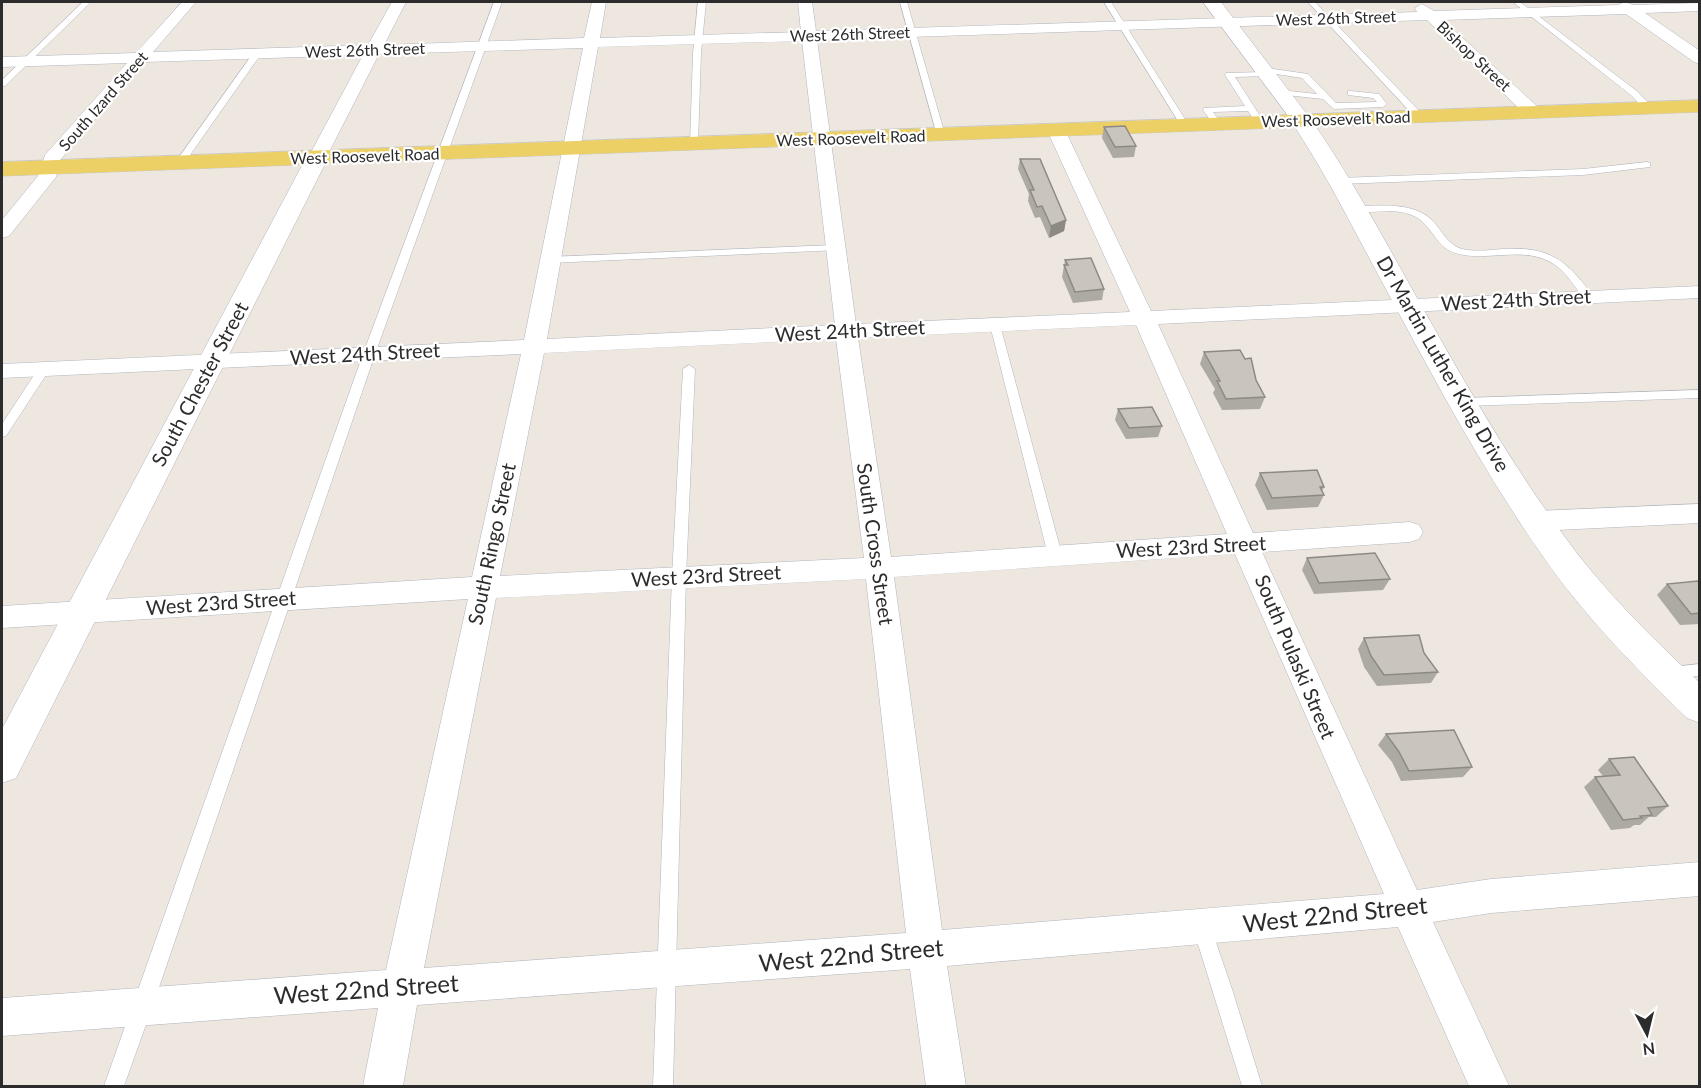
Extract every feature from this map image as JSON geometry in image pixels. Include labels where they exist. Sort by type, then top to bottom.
[{"type":"main road","name":"Dr Martin Luther King Drive","points":[[1212,2],[1302,121],[1340,181],[1408,305],[1537,520],[1581,581],[1663,672],[1700,707]]},
{"type":"main road","name":"West Roosevelt Road","points":[[2,169],[940,135],[1216,123],[1256,115],[1302,121],[1335,102],[1420,117],[1700,106]]},
{"type":"main road","name":"South Chester Street","points":[[2,766],[317,158]]},
{"type":"street","name":"South Izard Street","points":[[2,232],[47,177],[51,159],[189,2]]},
{"type":"street","name":"South Chester Street","points":[[317,158],[399,2]]},
{"type":"street","name":"South Ringo Street","points":[[383,1086],[401,988],[534,346],[599,2]]},
{"type":"street","name":"South Cross Street","points":[[805,2],[926,950],[946,1086]]},
{"type":"street","name":"Bishop Street","points":[[1415,2],[1533,112]]},
{"type":"street","name":"West 26th Street","points":[[2,62],[1530,12],[1624,5],[1700,6]]},
{"type":"street","points":[[1624,5],[1700,59]]},
{"type":"street","name":"South Pulaski Street","points":[[1056,130],[1144,318],[1489,1086]]},
{"type":"street","name":"West 24th Street","points":[[2,371],[1700,292]]},
{"type":"street","points":[[1537,520],[1700,513]]},
{"type":"street","name":"West 23rd Street","points":[[2,617],[283,598],[879,568],[1410,532]]},
{"type":"street","name":"West 22nd Street","points":[[2,1017],[144,1005],[667,970],[1202,928],[1408,909],[1491,896],[1700,879]]},
{"type":"lane","points":[[2,84],[87,2]]},
{"type":"lane","points":[[114,1086],[369,354],[498,2]]},
{"type":"lane","points":[[694,144],[698,39],[702,2]]},
{"type":"lane","points":[[903,2],[940,135]]},
{"type":"lane","points":[[1107,2],[1184,124]]},
{"type":"lane","points":[[1311,2],[1420,117]]},
{"type":"lane","points":[[1516,2],[1635,94],[1648,108]]},
{"type":"lane","points":[[180,163],[257,54]]},
{"type":"lane","points":[[1256,115],[1229,75],[1265,72],[1305,76],[1335,102]]},
{"type":"lane","points":[[1281,92],[1292,92],[1335,102]]},
{"type":"lane","points":[[1354,96],[1376,96],[1389,111]]},
{"type":"lane","points":[[1340,181],[1583,172],[1647,165]]},
{"type":"lane","points":[[1354,209],[1390,210],[1417,215],[1423,218],[1442,240],[1460,251],[1520,252],[1549,257],[1559,263],[1589,297]]},
{"type":"lane","points":[[549,260],[835,248]]},
{"type":"lane","points":[[995,325],[1055,555]]},
{"type":"lane","points":[[2,433],[44,369]]},
{"type":"lane","points":[[663,1086],[679,577],[689,369]]},
{"type":"lane","points":[[1465,402],[1700,394]]},
{"type":"lane","points":[[1663,672],[1700,670]]},
{"type":"lane","points":[[1202,928],[1252,1086]]},
{"type":"building","points":[[1125,126],[1136,146],[1115,147],[1104,127]]},
{"type":"building","points":[[1020,159],[1040,159],[1066,220],[1051,226],[1042,206],[1037,207],[1030,190],[1034,190]]},
{"type":"building","points":[[1091,258],[1104,289],[1075,292],[1064,265],[1068,265],[1065,260]]},
{"type":"building","points":[[1240,350],[1245,359],[1251,358],[1256,380],[1265,397],[1226,399],[1217,381],[1220,381],[1204,352]]},
{"type":"building","points":[[1152,407],[1162,426],[1129,428],[1118,409]]},
{"type":"building","points":[[1317,470],[1324,487],[1320,487],[1324,495],[1272,498],[1260,473]]},
{"type":"building","points":[[1375,553],[1390,579],[1319,583],[1307,558]]},
{"type":"building","points":[[1698,581],[1700,584],[1700,613],[1691,614],[1667,584]]},
{"type":"building","points":[[1419,635],[1424,653],[1438,672],[1384,675],[1371,656],[1364,638]]},
{"type":"building","points":[[1454,730],[1472,767],[1409,771],[1386,734]]},
{"type":"building","points":[[1634,757],[1668,806],[1648,808],[1652,815],[1623,820],[1595,777],[1620,775],[1609,759]]}]
